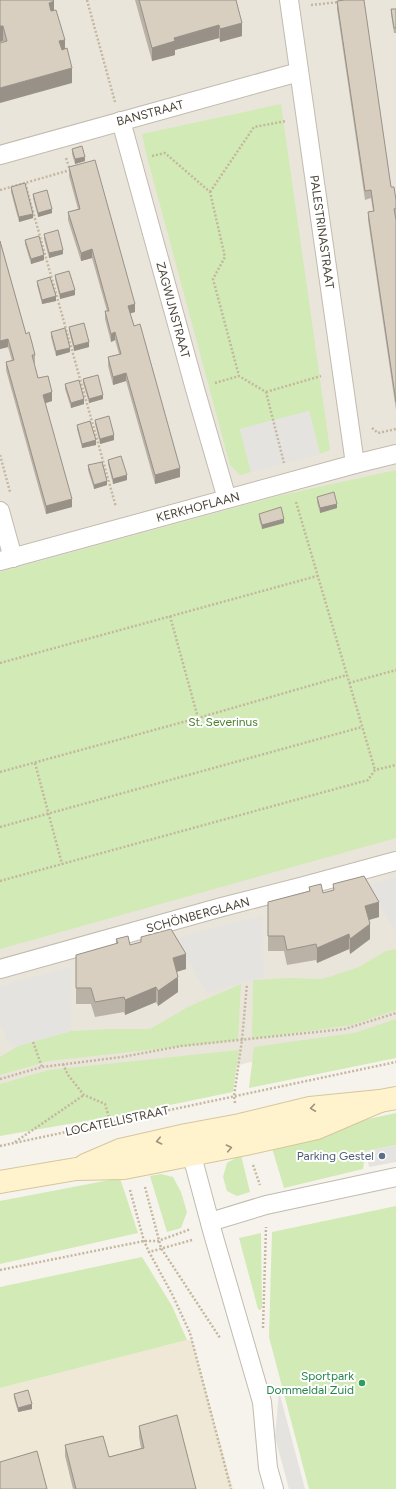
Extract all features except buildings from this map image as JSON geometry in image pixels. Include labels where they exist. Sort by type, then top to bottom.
[{"type":"main road","points":[[0,1182],[76,1169],[120,1150],[188,1145],[243,1135],[310,1108],[388,1100]]},
{"type":"street","name":"PALESTRINASTRAAT","points":[[290,3],[356,464]]},
{"type":"street","name":"BANSTRAAT","points":[[0,154],[299,72]]},
{"type":"street","name":"ZAGWIJNSTRAAT","points":[[121,121],[192,382],[227,499]]},
{"type":"street","name":"KERKHOFLAAN","points":[[6,559],[396,454]]},
{"type":"street","points":[[0,511],[6,559]]},
{"type":"street","name":"SCHÖNBERGLAAN","points":[[0,969],[396,861]]},
{"type":"street","points":[[188,1145],[262,1402],[268,1468],[274,1489]]},
{"type":"street","points":[[210,1222],[266,1205],[396,1177]]},
{"type":"path","points":[[87,0],[121,121]]},
{"type":"path","points":[[290,3],[345,2]]},
{"type":"path","points":[[210,192],[254,127],[306,117]]},
{"type":"path","points":[[128,150],[147,145],[151,157],[165,153],[210,192],[225,256],[213,279],[239,376],[266,392],[317,576],[375,770]]},
{"type":"path","points":[[0,190],[70,170],[65,154]]},
{"type":"path","points":[[26,183],[121,528]]},
{"type":"path","points":[[266,392],[342,370]]},
{"type":"path","points":[[0,455],[11,498]]},
{"type":"path","points":[[0,663],[317,576]]},
{"type":"path","points":[[170,616],[198,718]]},
{"type":"path","points":[[349,683],[396,670]]},
{"type":"path","points":[[0,772],[198,718],[347,675]]},
{"type":"path","points":[[0,827],[362,726]]},
{"type":"path","points":[[35,763],[62,864]]},
{"type":"path","points":[[0,881],[368,780],[375,770],[396,764]]},
{"type":"path","points":[[247,984],[242,1040],[234,1096],[243,1135],[266,1205],[263,1332]]},
{"type":"path","points":[[0,1079],[42,1067],[122,1057],[181,1046],[345,1029],[396,1013]]},
{"type":"path","points":[[33,1042],[42,1067]]},
{"type":"path","name":"LOCATELLISTRAAT","points":[[0,1146],[396,1062]]},
{"type":"path","points":[[12,1143],[84,1095]]},
{"type":"path","points":[[0,1270],[144,1241],[158,1241],[210,1222]]},
{"type":"path","points":[[144,1241],[149,1252]]},
{"type":"path","points":[[158,1241],[161,1248],[224,1344]]},
{"type":"shaded area","points":[[0,0],[396,0],[396,1026],[0,1124]]},
{"type":"shaded area","points":[[309,411],[320,454],[251,472],[240,429]]},
{"type":"shaded area","points":[[396,877],[396,932],[368,885]]},
{"type":"shaded area","points":[[263,915],[264,977],[206,993],[176,938]]},
{"type":"shaded area","points":[[71,967],[71,1031],[18,1046],[9,1044],[0,1024],[0,986]]},
{"type":"shaded area","name":"Parking Gestel","points":[[396,1145],[396,1162],[369,1167],[366,1151]]},
{"type":"shaded area","points":[[187,1340],[192,1340],[233,1489],[0,1489],[0,1388]]},
{"type":"shaded area","points":[[279,1391],[305,1489],[289,1489],[275,1437]]},
{"type":"green space","points":[[281,104],[330,450],[320,454],[309,411],[240,429],[251,472],[240,475],[230,465],[142,134]]},
{"type":"green space","name":"St. Severinus","points":[[396,470],[396,838],[0,949],[0,572],[278,496]]},
{"type":"green space","points":[[396,949],[396,1010],[352,1025],[252,1039],[253,980],[288,978],[322,979],[359,967],[386,951]]},
{"type":"green space","points":[[241,984],[238,1040],[49,1061],[0,1075],[0,1057],[18,1046],[71,1031],[150,1029],[188,1007]]},
{"type":"green space","points":[[396,1019],[396,1058],[249,1088],[254,1047],[354,1033]]},
{"type":"green space","points":[[239,1050],[233,1092],[126,1114],[0,1136],[0,1084],[49,1070]]},
{"type":"green space","points":[[396,1113],[396,1145],[366,1151],[363,1169],[284,1188],[272,1148],[359,1121]]},
{"type":"green space","points":[[241,1155],[250,1192],[237,1196],[227,1191],[223,1177],[227,1163]]},
{"type":"green space","points":[[161,1174],[173,1177],[181,1192],[187,1212],[181,1228],[167,1232],[150,1176]]},
{"type":"green space","points":[[120,1178],[138,1233],[0,1264],[0,1201]]},
{"type":"green space","points":[[396,1206],[396,1489],[309,1489],[269,1337],[272,1232]]},
{"type":"green space","points":[[261,1233],[262,1308],[260,1310],[258,1309],[239,1238]]},
{"type":"green space","points":[[142,1257],[172,1306],[187,1340],[0,1388],[0,1287]]},
{"type":"place","name":"Parking Gestel","points":[[382,1156]]},
{"type":"place","name":"Sportpark Dommeldal Zuid","points":[[362,1383]]}]
